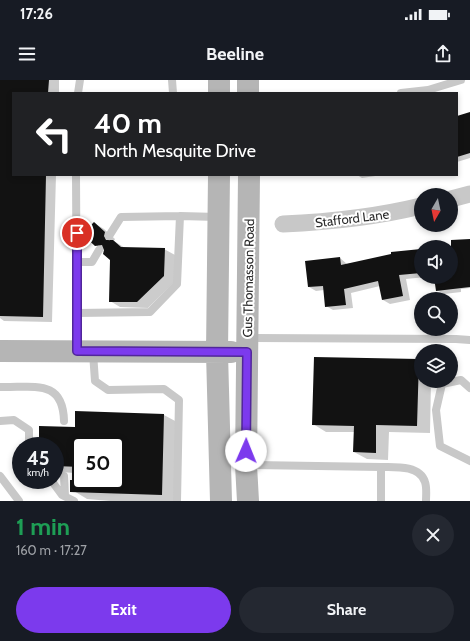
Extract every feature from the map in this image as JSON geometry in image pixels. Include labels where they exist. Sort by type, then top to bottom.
[{"type":"main road","points":[[219,80],[219,92]]},
{"type":"main road","points":[[248,80],[248,92]]},
{"type":"main road","points":[[219,176],[216,353],[221,501]]},
{"type":"main road","name":"Gus Thomasson Road","points":[[248,501],[246,465],[249,176]]},
{"type":"main road","points":[[0,351],[216,353],[247,345]]},
{"type":"street","points":[[458,197],[470,194]]},
{"type":"street","name":"Stafford Lane","points":[[283,224],[340,220],[390,214],[414,208]]},
{"type":"lane","points":[[78,92],[80,80]]},
{"type":"lane","points":[[172,80],[173,92]]},
{"type":"lane","points":[[410,92],[428,90],[461,80]]},
{"type":"lane","points":[[76,176],[77,313],[85,351],[95,380],[108,390],[164,389],[179,400],[177,501]]},
{"type":"lane","points":[[77,313],[150,312],[178,284],[180,216]]},
{"type":"lane","points":[[109,236],[121,217],[218,217]]},
{"type":"lane","points":[[77,262],[92,262],[99,250]]},
{"type":"lane","points":[[247,345],[456,339],[470,340]]},
{"type":"lane","points":[[470,388],[461,380],[442,384],[436,410],[440,446],[470,461]]},
{"type":"lane","points":[[0,387],[49,388],[59,397],[64,408],[64,421]]},
{"type":"lane","points":[[0,421],[14,420],[29,430],[29,437]]},
{"type":"lane","points":[[246,465],[407,467],[422,476],[426,483],[426,501]]},
{"type":"lane","points":[[381,467],[381,501]]},
{"type":"lane","points":[[0,476],[19,501]]},
{"type":"lane","points":[[58,489],[64,496],[74,501]]},
{"type":"lane","points":[[64,489],[64,496]]},
{"type":"building","points":[[0,80],[49,80],[48,92],[12,92],[12,176],[46,176],[43,317],[0,316]]},
{"type":"building","points":[[470,112],[470,153],[458,157],[458,116]]},
{"type":"building","points":[[94,222],[105,232],[104,236],[106,240],[113,240],[121,247],[165,248],[164,276],[137,302],[109,302],[110,260],[103,254],[104,250],[102,245],[95,246],[82,234]]},
{"type":"building","points":[[470,239],[470,287],[436,291],[435,284],[458,284],[458,240],[451,240]]},
{"type":"building","points":[[414,250],[414,274],[399,275],[403,296],[382,300],[378,281],[344,289],[346,305],[325,307],[323,286],[308,287],[305,261],[340,257],[341,265],[391,254],[391,252]]},
{"type":"building","points":[[314,357],[414,359],[414,388],[418,388],[417,426],[376,425],[376,453],[353,452],[354,426],[312,425]]},
{"type":"building","points":[[75,411],[164,414],[162,495],[70,492],[70,480],[72,480],[72,489],[124,489],[124,437],[72,437],[72,467],[64,466],[64,437],[39,437],[39,426],[75,427]]},
{"type":"route","points":[[77,233],[77,351],[247,352],[246,451]]}]
